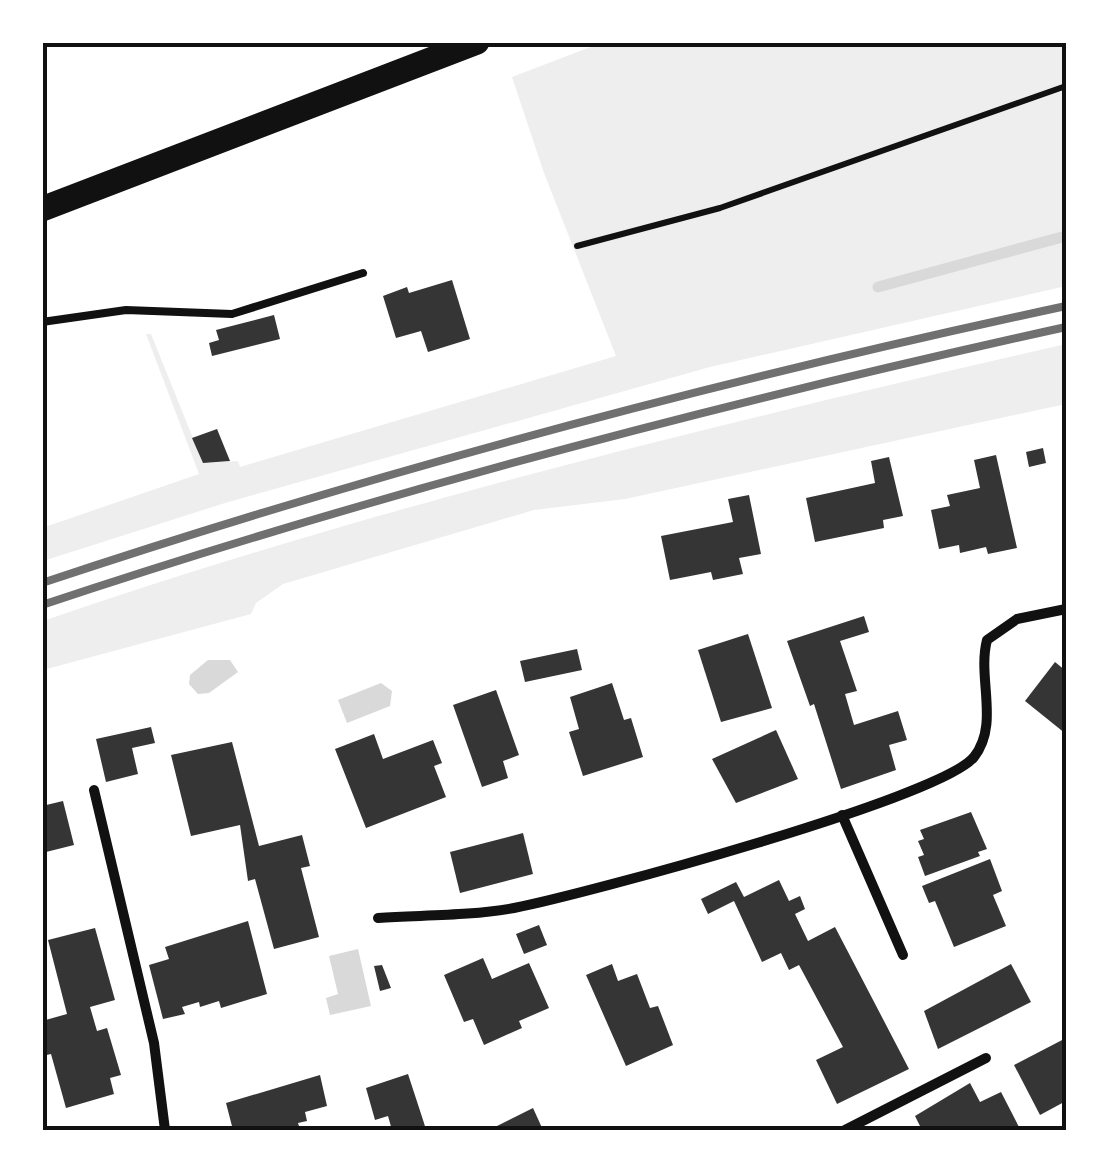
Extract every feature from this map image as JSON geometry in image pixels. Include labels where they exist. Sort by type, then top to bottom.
[{"type":"main road","points":[[42,209],[476,42]]},
{"type":"street","points":[[378,918],[542,902],[842,816],[959,771],[984,740],[988,720],[981,680],[988,640],[1017,619],[1066,609]]},
{"type":"street","points":[[94,790],[154,1042],[165,1130]]},
{"type":"street","points":[[842,816],[903,955]]},
{"type":"street","points":[[845,1130],[986,1058]]},
{"type":"lane","points":[[42,322],[126,310],[232,314],[363,273]]},
{"type":"path","points":[[577,246],[720,208],[1066,86]]},
{"type":"shaded area","points":[[601,43],[1066,43],[1066,286],[710,367],[225,503],[43,561],[42,528],[199,474],[146,334],[151,334],[203,463],[238,461],[240,467],[616,356],[544,173],[512,77]]},
{"type":"shaded area","points":[[1066,344],[1066,404],[625,499],[534,510],[283,584],[256,603],[251,614],[43,670],[43,621],[168,579],[551,469]]},
{"type":"shaded area","points":[[208,660],[230,660],[238,672],[209,693],[198,694],[189,684],[190,675]]},
{"type":"shaded area","points":[[381,683],[392,691],[390,706],[347,723],[338,700]]},
{"type":"shaded area","points":[[358,949],[371,1006],[330,1015],[326,998],[338,994],[329,956]]},
{"type":"building","points":[[452,280],[470,339],[428,352],[421,331],[396,338],[383,296],[407,287],[409,293]]},
{"type":"building","points":[[274,315],[280,339],[212,356],[209,343],[219,340],[216,330]]},
{"type":"building","points":[[217,429],[230,461],[203,463],[192,438]]},
{"type":"building","points":[[1043,448],[1046,463],[1029,467],[1026,452]]},
{"type":"building","points":[[996,455],[1017,548],[988,554],[986,547],[960,553],[959,545],[939,549],[931,510],[950,506],[947,495],[980,488],[974,460]]},
{"type":"building","points":[[889,457],[903,516],[883,520],[884,528],[815,542],[806,498],[875,483],[871,461]]},
{"type":"building","points":[[749,495],[761,554],[739,558],[743,574],[713,580],[711,572],[670,580],[661,536],[733,522],[728,499]]},
{"type":"building","points":[[864,616],[869,632],[840,641],[857,691],[845,694],[854,725],[898,711],[907,740],[889,745],[896,770],[841,789],[814,704],[810,706],[787,641]]},
{"type":"building","points":[[748,634],[772,708],[721,722],[698,650]]},
{"type":"building","points":[[577,649],[582,670],[525,682],[520,661]]},
{"type":"building","points":[[1055,662],[1066,671],[1066,734],[1025,701]]},
{"type":"building","points":[[612,683],[624,720],[631,718],[643,757],[583,776],[569,732],[579,729],[570,697]]},
{"type":"building","points":[[496,690],[519,755],[503,761],[508,778],[482,787],[453,705]]},
{"type":"building","points":[[151,727],[155,743],[132,748],[138,774],[106,782],[96,739]]},
{"type":"building","points":[[776,730],[798,779],[736,803],[712,759]]},
{"type":"building","points":[[374,734],[383,759],[433,740],[442,763],[434,766],[446,797],[366,828],[335,749]]},
{"type":"building","points":[[232,742],[259,846],[302,835],[310,866],[301,868],[319,937],[274,949],[255,879],[248,881],[240,825],[191,836],[171,755]]},
{"type":"building","points":[[63,801],[74,845],[42,853],[42,806]]},
{"type":"building","points":[[971,812],[987,849],[978,852],[980,856],[925,876],[918,857],[924,855],[918,841],[924,839],[920,830]]},
{"type":"building","points":[[523,833],[533,874],[460,893],[450,852]]},
{"type":"building","points":[[990,859],[1002,891],[993,895],[1006,926],[954,947],[935,901],[929,903],[922,886]]},
{"type":"building","points":[[779,880],[789,901],[800,896],[805,909],[795,914],[808,941],[835,927],[909,1069],[837,1104],[816,1060],[843,1047],[799,965],[789,970],[781,953],[762,962],[734,901],[708,914],[701,899],[736,882],[744,897]]},
{"type":"building","points":[[248,921],[267,994],[221,1008],[219,1001],[200,1007],[199,1002],[182,1007],[185,1014],[163,1019],[149,965],[169,959],[165,947]]},
{"type":"building","points":[[539,925],[547,945],[524,954],[516,934]]},
{"type":"building","points":[[95,928],[115,1000],[90,1007],[97,1031],[107,1028],[121,1075],[110,1078],[114,1094],[66,1108],[51,1054],[42,1056],[42,1021],[67,1014],[48,940]]},
{"type":"building","points":[[483,958],[492,979],[529,963],[549,1008],[519,1021],[522,1028],[484,1045],[473,1019],[464,1022],[444,975]]},
{"type":"building","points":[[612,964],[618,981],[637,974],[650,1008],[658,1006],[673,1045],[626,1066],[586,975]]},
{"type":"building","points":[[1011,964],[1031,1002],[938,1049],[924,1011]]},
{"type":"building","points":[[382,965],[391,988],[380,991],[374,966]]},
{"type":"building","points":[[1066,1038],[1066,1101],[1040,1115],[1014,1065]]},
{"type":"building","points":[[408,1074],[426,1130],[392,1130],[388,1116],[375,1120],[366,1088]]},
{"type":"building","points":[[320,1075],[327,1106],[305,1112],[307,1121],[298,1123],[300,1129],[233,1130],[226,1103]]},
{"type":"building","points":[[970,1083],[980,1102],[1001,1092],[1019,1127],[922,1130],[915,1116]]},
{"type":"building","points":[[533,1108],[543,1130],[495,1127]]},
{"type":"waterway","points":[[878,287],[1066,236]]},
{"type":"railway","points":[[42,583],[295,503],[551,430],[808,365],[1066,306]]},
{"type":"railway","points":[[42,605],[295,525],[551,452],[1066,327]]}]
